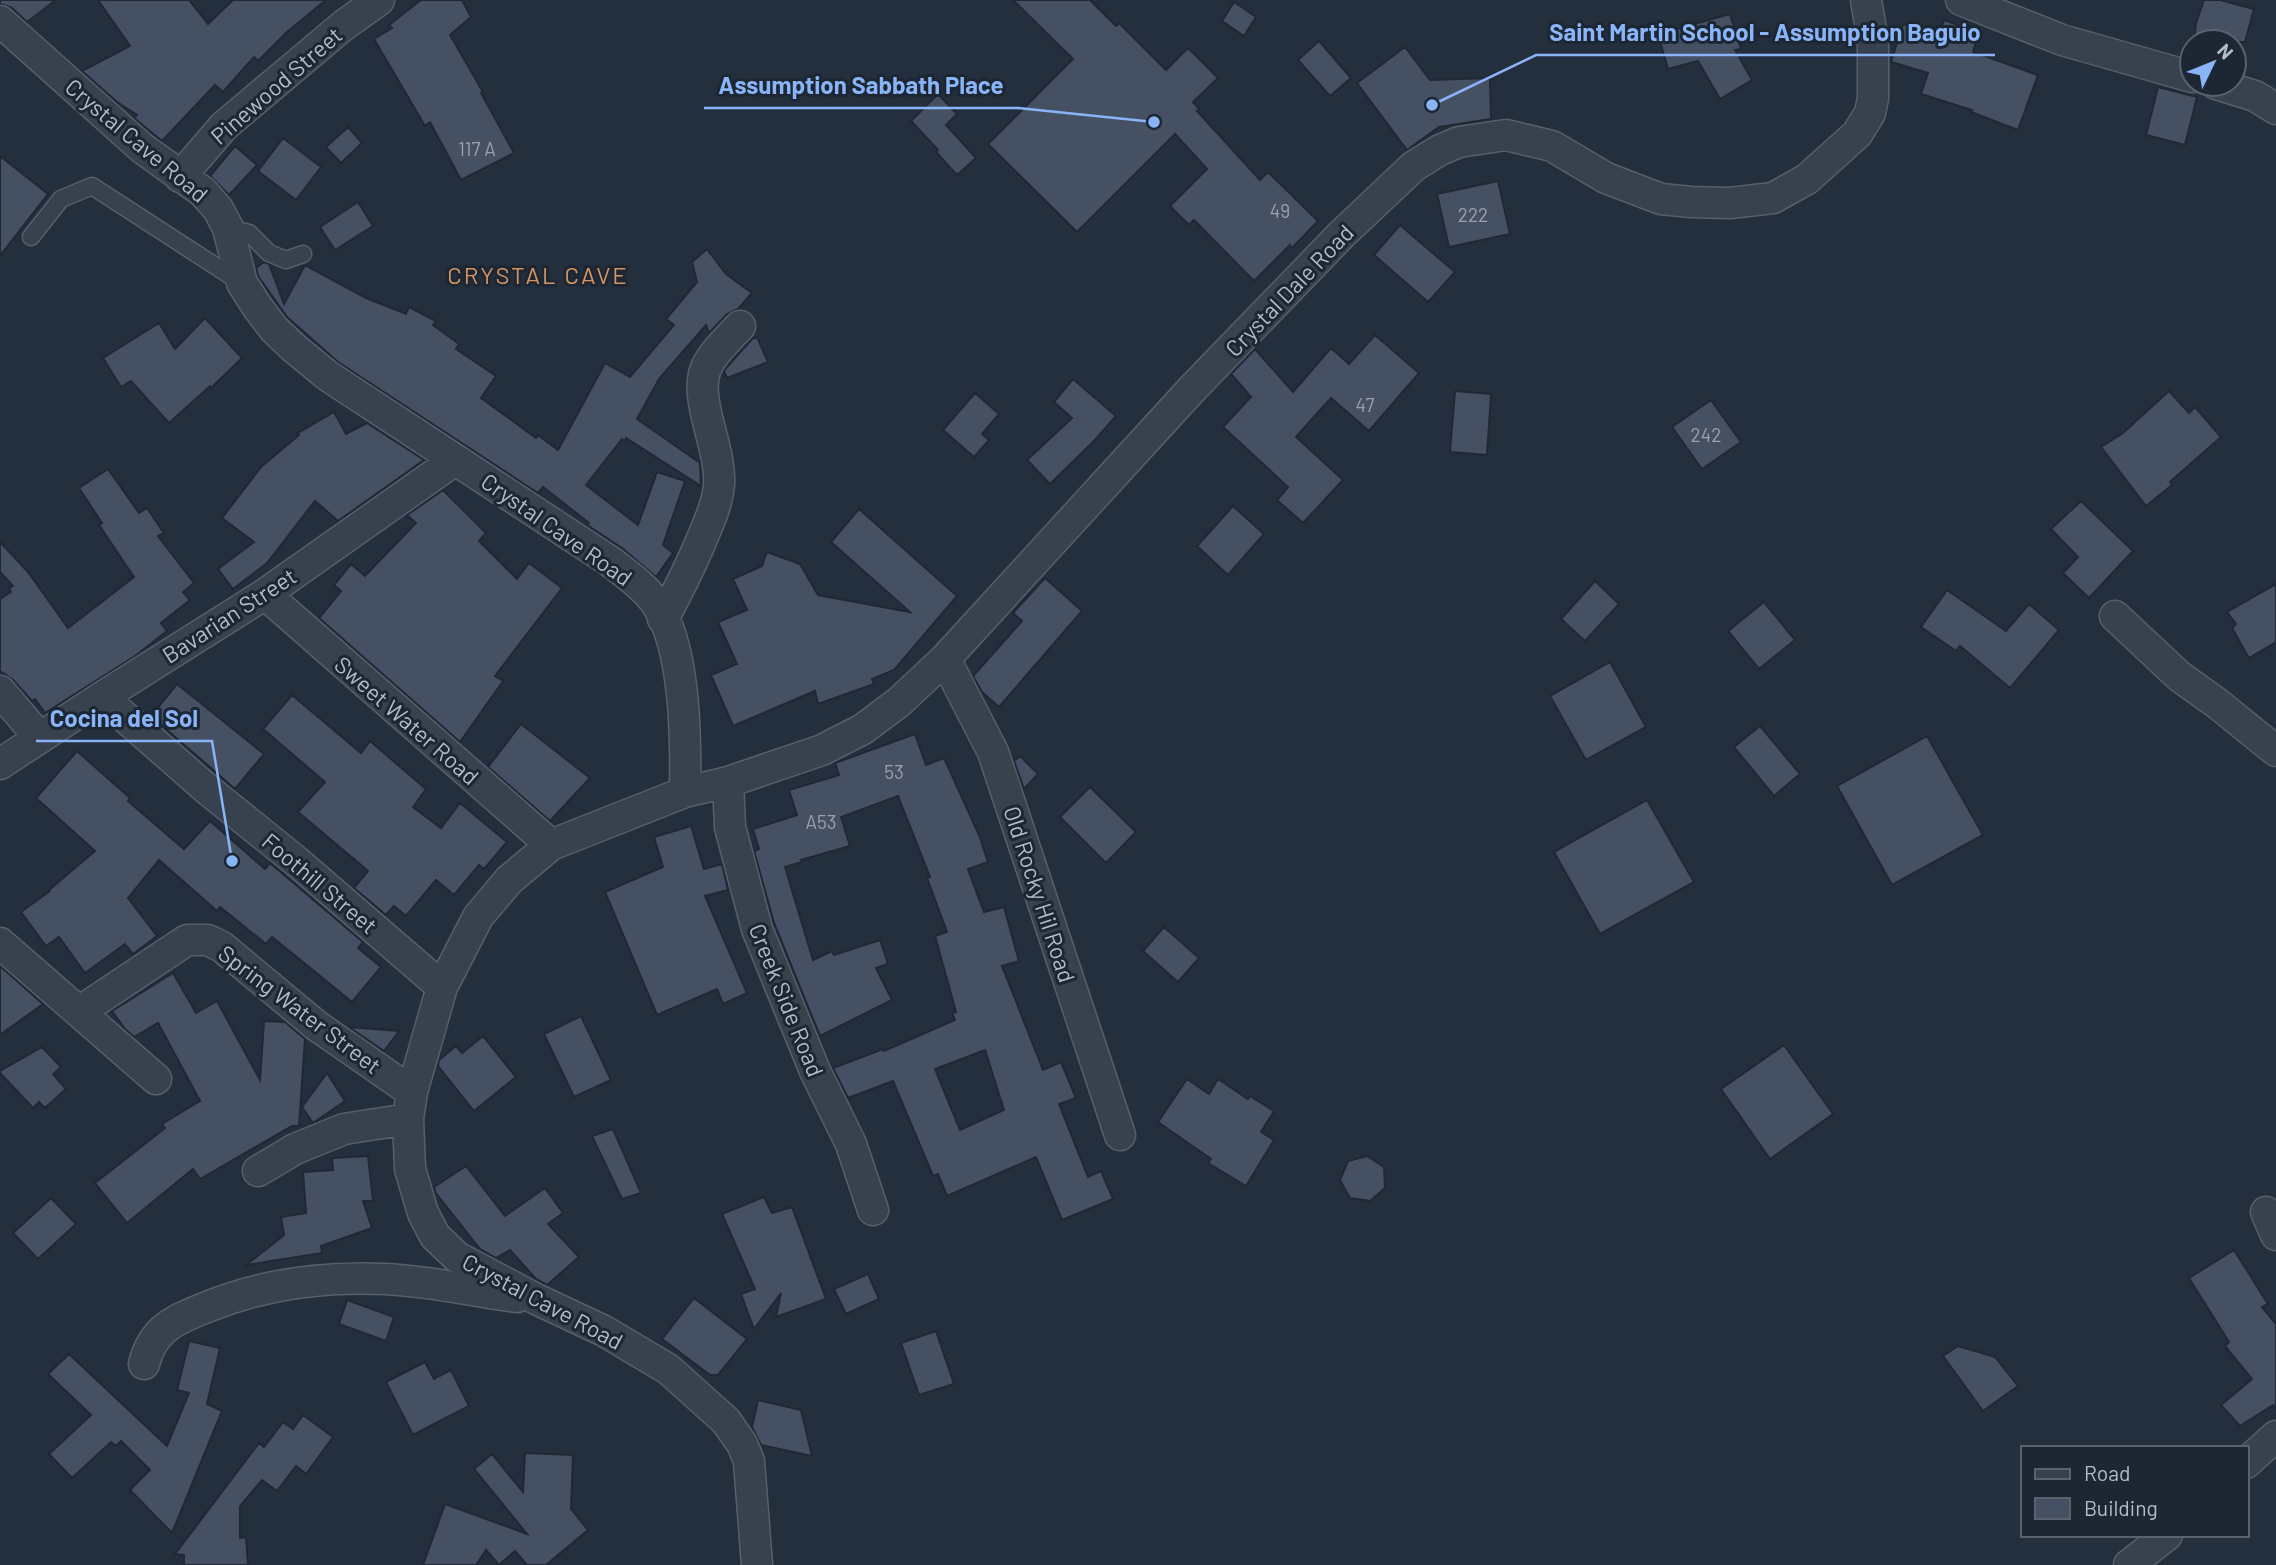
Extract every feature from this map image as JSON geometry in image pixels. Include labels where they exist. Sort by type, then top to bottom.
[{"type":"street","name":"Pinewood Street","points":[[180,177],[224,126],[344,25],[379,0]]},
{"type":"street","name":"Crystal Dale Road","points":[[685,792],[729,782],[821,750],[863,729],[899,702],[944,659],[1192,390],[1342,234],[1414,166],[1459,142],[1506,135],[1552,146],[1606,178],[1661,199],[1730,203],[1773,198],[1807,179],[1857,134],[1870,113],[1873,98],[1873,41],[1866,0]]},
{"type":"street","points":[[1961,0],[2062,40],[2178,73]]},
{"type":"street","name":"Crystal Cave Road","points":[[0,21],[142,148],[203,192],[218,209],[228,228],[242,283],[274,329],[302,355],[328,376],[611,562],[655,601],[673,646],[682,694],[686,751],[685,792],[551,845],[509,880],[478,917],[442,987],[410,1106],[410,1169],[422,1213],[435,1236],[457,1257],[604,1331],[668,1369],[726,1422],[742,1444],[749,1461],[757,1565]]},
{"type":"street","points":[[2248,94],[2276,109]]},
{"type":"street","points":[[663,619],[690,569],[709,525],[719,485],[718,460],[702,382],[716,353],[740,326]]},
{"type":"street","name":"Bavarian Street","points":[[0,764],[265,594],[455,460]]},
{"type":"street","name":"Sweet Water Road","points":[[265,594],[551,845]]},
{"type":"street","points":[[2115,616],[2179,676],[2276,751]]},
{"type":"street","name":"Old Rocky Hil Road","points":[[944,659],[993,752],[1120,1135]]},
{"type":"street","points":[[0,691],[40,738]]},
{"type":"street","name":"Foothill Street","points":[[102,697],[442,987]]},
{"type":"street","name":"Creek Side Road","points":[[729,782],[730,827],[757,929],[815,1071],[851,1144],[873,1210]]},
{"type":"street","name":"Spring Water Street","points":[[79,1012],[187,940],[208,940],[222,947],[410,1106]]},
{"type":"street","points":[[0,943],[156,1079]]},
{"type":"street","points":[[257,1171],[295,1149],[410,1106]]},
{"type":"street","points":[[144,1364],[148,1347],[172,1322],[225,1300],[284,1284],[354,1278],[387,1279],[536,1299]]},
{"type":"street","points":[[2248,1461],[2276,1436]]},
{"type":"street","points":[[2129,1565],[2164,1537]]},
{"type":"lane","points":[[31,237],[61,199],[92,186],[242,283]]},
{"type":"lane","points":[[228,228],[249,233],[269,253],[286,260],[303,254]]},
{"type":"building","points":[[0,0],[56,0],[27,22],[12,8],[0,4]]},
{"type":"building","points":[[98,0],[189,0],[208,24],[233,0],[326,0],[287,32],[258,61],[254,57],[223,92],[215,85],[162,141],[134,118],[137,115],[117,102],[82,71],[130,46]]},
{"type":"building","points":[[421,0],[462,0],[471,17],[450,35],[514,153],[461,180],[430,122],[425,126],[374,39],[392,28],[389,25]]},
{"type":"building","points":[[1013,0],[1090,0],[1116,26],[1119,23],[1166,70],[1188,48],[1218,78],[1193,102],[1199,109],[1197,111],[1260,180],[1268,172],[1318,221],[1254,281],[1194,220],[1189,225],[1170,206],[1207,169],[1175,134],[1077,232],[988,144],[1073,59]]},
{"type":"building","points":[[2204,0],[2220,0],[2254,9],[2248,31],[2248,28],[2195,28]]},
{"type":"building","points":[[1234,2],[1256,17],[1244,36],[1222,21]]},
{"type":"building","points":[[1730,14],[1741,49],[1735,50],[1752,80],[1720,99],[1698,61],[1668,69],[1658,34]]},
{"type":"building","points":[[1944,20],[1979,32],[1973,52],[2038,75],[2018,130],[1971,112],[1972,110],[1921,94],[1928,73],[1891,62],[1903,24],[1939,36]]},
{"type":"building","points":[[1319,41],[1351,78],[1330,96],[1298,60]]},
{"type":"building","points":[[1405,47],[1430,80],[1490,78],[1491,119],[1439,127],[1407,150],[1357,83]]},
{"type":"building","points":[[2158,87],[2178,92],[2178,98],[2197,98],[2185,145],[2146,135]]},
{"type":"building","points":[[938,94],[957,114],[946,125],[976,158],[957,175],[911,121]]},
{"type":"building","points":[[348,127],[362,143],[341,163],[326,147]]},
{"type":"building","points":[[283,138],[321,167],[296,200],[258,171]]},
{"type":"building","points":[[235,146],[257,165],[229,195],[210,176]]},
{"type":"building","points":[[0,156],[48,194],[0,256]]},
{"type":"building","points":[[1498,181],[1510,234],[1449,247],[1437,194]]},
{"type":"building","points":[[358,202],[373,226],[335,250],[320,227]]},
{"type":"building","points":[[1400,225],[1455,272],[1428,302],[1374,255]]},
{"type":"building","points":[[707,249],[726,274],[752,293],[738,309],[727,314],[709,333],[706,325],[659,379],[637,419],[700,463],[701,486],[626,438],[625,441],[622,439],[586,485],[638,525],[657,472],[685,481],[663,545],[673,553],[656,577],[622,548],[587,525],[589,523],[543,487],[538,493],[338,362],[287,317],[258,276],[256,268],[264,262],[269,264],[284,304],[305,265],[366,298],[406,314],[409,307],[436,321],[433,325],[459,344],[456,349],[496,376],[481,398],[536,438],[538,435],[558,450],[605,363],[630,377],[674,325],[666,319],[697,282],[692,262]]},
{"type":"building","points":[[205,318],[242,358],[169,423],[131,381],[121,387],[103,358],[159,323],[175,349]]},
{"type":"building","points":[[1375,335],[1419,373],[1369,431],[1331,398],[1296,437],[1343,480],[1303,523],[1277,500],[1288,487],[1223,427],[1251,397],[1231,374],[1255,349],[1293,392],[1331,348],[1349,364]]},
{"type":"building","points":[[757,337],[768,362],[727,378],[724,371],[752,339]]},
{"type":"building","points":[[1073,379],[1116,416],[1050,484],[1027,460],[1072,418],[1054,402]]},
{"type":"building","points":[[1455,391],[1491,394],[1487,455],[1450,452]]},
{"type":"building","points":[[2169,391],[2189,413],[2195,407],[2221,437],[2170,482],[2172,485],[2146,506],[2101,447],[2123,433]]},
{"type":"building","points":[[975,393],[999,414],[982,434],[989,440],[974,457],[943,430]]},
{"type":"building","points":[[1711,400],[1741,442],[1702,469],[1672,427]]},
{"type":"building","points":[[334,412],[346,434],[367,423],[424,460],[338,521],[315,501],[267,563],[233,589],[218,569],[254,542],[222,518],[261,467],[299,435],[298,433]]},
{"type":"building","points":[[108,469],[139,513],[147,508],[164,533],[158,536],[194,583],[183,592],[190,600],[161,623],[167,631],[135,656],[45,713],[35,699],[32,701],[13,680],[0,671],[0,599],[11,592],[9,588],[13,586],[0,572],[0,542],[28,572],[68,628],[134,577],[99,525],[102,523],[79,488]]},
{"type":"building","points":[[443,490],[486,533],[479,541],[517,579],[529,563],[562,588],[495,676],[503,681],[460,742],[319,618],[341,591],[334,585],[351,564],[365,576],[416,523],[407,515]]},
{"type":"building","points":[[2081,501],[2133,551],[2089,598],[2063,573],[2078,557],[2051,529]]},
{"type":"building","points":[[1233,506],[1264,534],[1228,575],[1197,546]]},
{"type":"building","points":[[859,509],[957,596],[894,670],[872,679],[874,684],[818,704],[815,691],[733,726],[711,675],[737,664],[718,622],[747,610],[733,579],[762,566],[767,552],[800,564],[818,595],[910,612],[831,542]]},
{"type":"building","points":[[1045,578],[1082,611],[999,707],[982,692],[973,676],[1022,621],[1013,613]]},
{"type":"building","points":[[1595,581],[1619,604],[1585,641],[1561,619]]},
{"type":"building","points":[[2276,584],[2276,642],[2249,658],[2232,628],[2236,624],[2227,612]]},
{"type":"building","points":[[1947,590],[2006,631],[2029,604],[2059,630],[2010,688],[1960,646],[1956,651],[1921,627]]},
{"type":"building","points":[[1764,602],[1795,640],[1759,669],[1728,631]]},
{"type":"building","points":[[1610,662],[1646,727],[1586,760],[1550,696]]},
{"type":"building","points":[[177,684],[264,754],[235,789],[151,716]]},
{"type":"building","points":[[292,695],[361,753],[370,741],[426,789],[413,807],[441,828],[460,803],[507,842],[484,869],[479,865],[454,895],[436,880],[406,916],[394,906],[386,915],[354,888],[368,871],[298,812],[325,782],[263,729]]},
{"type":"building","points":[[521,724],[590,778],[550,821],[488,767]]},
{"type":"building","points":[[1760,726],[1800,774],[1774,796],[1734,747]]},
{"type":"building","points":[[915,734],[926,765],[944,758],[979,835],[988,862],[968,869],[984,912],[1004,907],[1019,961],[1002,966],[1043,1070],[1061,1062],[1076,1098],[1059,1104],[1088,1177],[1101,1171],[1113,1199],[1062,1220],[1036,1157],[947,1196],[938,1174],[933,1176],[893,1081],[848,1098],[833,1068],[883,1049],[884,1051],[955,1020],[952,1013],[956,1012],[935,936],[947,932],[927,878],[930,877],[898,796],[841,817],[850,846],[785,867],[813,960],[832,951],[834,955],[880,940],[888,964],[876,968],[892,1000],[820,1036],[774,923],[754,851],[759,849],[753,829],[797,815],[789,790],[839,775],[835,763]],"holes":[[[985,1050],[1004,1110],[960,1130],[935,1069]]]},
{"type":"building","points":[[1927,736],[1983,835],[1892,885],[1837,786]]},
{"type":"building","points":[[77,751],[130,798],[128,801],[184,849],[210,821],[265,869],[270,863],[363,942],[358,948],[381,967],[352,1002],[272,937],[266,944],[220,907],[217,911],[159,860],[128,898],[157,936],[133,954],[125,944],[85,973],[59,937],[46,946],[21,912],[50,891],[95,851],[36,798]]},
{"type":"building","points":[[1020,756],[1038,774],[1024,789],[1014,761]]},
{"type":"building","points":[[1090,787],[1136,832],[1106,863],[1060,817]]},
{"type":"building","points":[[1647,800],[1694,882],[1600,934],[1554,852]]},
{"type":"building","points":[[691,826],[704,869],[722,864],[728,890],[705,896],[747,993],[723,1004],[717,989],[657,1015],[605,892],[663,867],[654,837]]},
{"type":"building","points":[[1164,927],[1199,958],[1178,982],[1143,951]]},
{"type":"building","points":[[0,966],[43,1004],[0,1035]]},
{"type":"building","points":[[173,973],[196,1013],[217,1001],[260,1080],[264,1021],[285,1022],[305,1039],[299,1126],[292,1126],[200,1179],[193,1169],[127,1223],[95,1183],[165,1128],[162,1124],[200,1101],[158,1023],[134,1037],[112,1011]]},
{"type":"building","points":[[581,1016],[611,1080],[574,1097],[544,1034]]},
{"type":"building","points":[[349,1027],[399,1031],[384,1051]]},
{"type":"building","points":[[483,1036],[516,1077],[474,1111],[438,1066],[439,1060],[456,1046],[462,1053]]},
{"type":"building","points":[[1784,1045],[1833,1114],[1770,1159],[1721,1089]]},
{"type":"building","points":[[42,1047],[61,1067],[53,1074],[66,1089],[45,1108],[39,1102],[33,1108],[0,1071]]},
{"type":"building","points":[[327,1073],[345,1101],[313,1123],[302,1107]]},
{"type":"building","points":[[1187,1079],[1209,1094],[1218,1079],[1248,1099],[1250,1096],[1274,1111],[1261,1132],[1274,1140],[1246,1186],[1208,1163],[1211,1159],[1158,1122]]},
{"type":"building","points":[[613,1129],[641,1193],[622,1199],[592,1136]]},
{"type":"building","points":[[368,1156],[373,1201],[363,1201],[372,1228],[321,1246],[322,1253],[246,1265],[284,1235],[281,1217],[306,1213],[303,1172],[333,1170],[332,1158]]},
{"type":"building","points":[[1367,1156],[1384,1167],[1385,1188],[1370,1201],[1350,1198],[1340,1180],[1348,1161]]},
{"type":"building","points":[[466,1166],[505,1216],[545,1188],[563,1213],[548,1224],[579,1257],[547,1285],[536,1279],[510,1250],[496,1258],[480,1249],[435,1192],[434,1187]]},
{"type":"building","points":[[764,1197],[772,1213],[792,1207],[826,1299],[776,1317],[781,1293],[754,1329],[741,1294],[755,1289],[722,1214]]},
{"type":"building","points":[[51,1198],[76,1224],[38,1259],[13,1233]]},
{"type":"building","points":[[2234,1250],[2268,1304],[2262,1307],[2276,1324],[2276,1409],[2273,1405],[2240,1426],[2221,1405],[2252,1379],[2225,1346],[2229,1342],[2189,1278]]},
{"type":"building","points":[[868,1274],[879,1299],[846,1314],[834,1289]]},
{"type":"building","points":[[694,1298],[747,1339],[718,1375],[710,1375],[662,1339]]},
{"type":"building","points":[[347,1300],[394,1317],[386,1341],[339,1324]]},
{"type":"building","points":[[936,1331],[954,1384],[919,1395],[901,1343]]},
{"type":"building","points":[[189,1341],[220,1348],[207,1404],[222,1411],[172,1533],[130,1490],[150,1470],[121,1441],[116,1446],[111,1442],[72,1478],[49,1454],[91,1415],[48,1374],[69,1354],[167,1446],[189,1393],[177,1390]]},
{"type":"building","points":[[1958,1346],[1995,1357],[2018,1386],[1983,1411],[1943,1356]]},
{"type":"building","points":[[425,1362],[434,1379],[451,1370],[469,1406],[413,1435],[386,1382]]},
{"type":"building","points":[[758,1400],[801,1410],[812,1456],[761,1445],[752,1427]]},
{"type":"building","points":[[303,1415],[333,1437],[306,1474],[296,1466],[277,1491],[262,1480],[240,1506],[240,1538],[246,1537],[248,1565],[184,1565],[184,1555],[175,1554],[259,1443],[264,1447],[283,1422],[293,1429]]},
{"type":"building","points":[[525,1453],[573,1455],[571,1509],[588,1530],[546,1565],[527,1565],[515,1551],[499,1565],[486,1550],[476,1565],[423,1565],[445,1504],[527,1534],[474,1469],[492,1454],[523,1492]]},
{"type":"place","name":"Saint Martin School - Assumption Baguio","points":[[1432,105]]},
{"type":"place","name":"Assumption Sabbath Place","points":[[1154,122]]},
{"type":"place","name":"Cocina del Sol","points":[[232,861]]},
{"type":"district","name":"CRYSTAL CAVE","points":[[538,274]]}]
